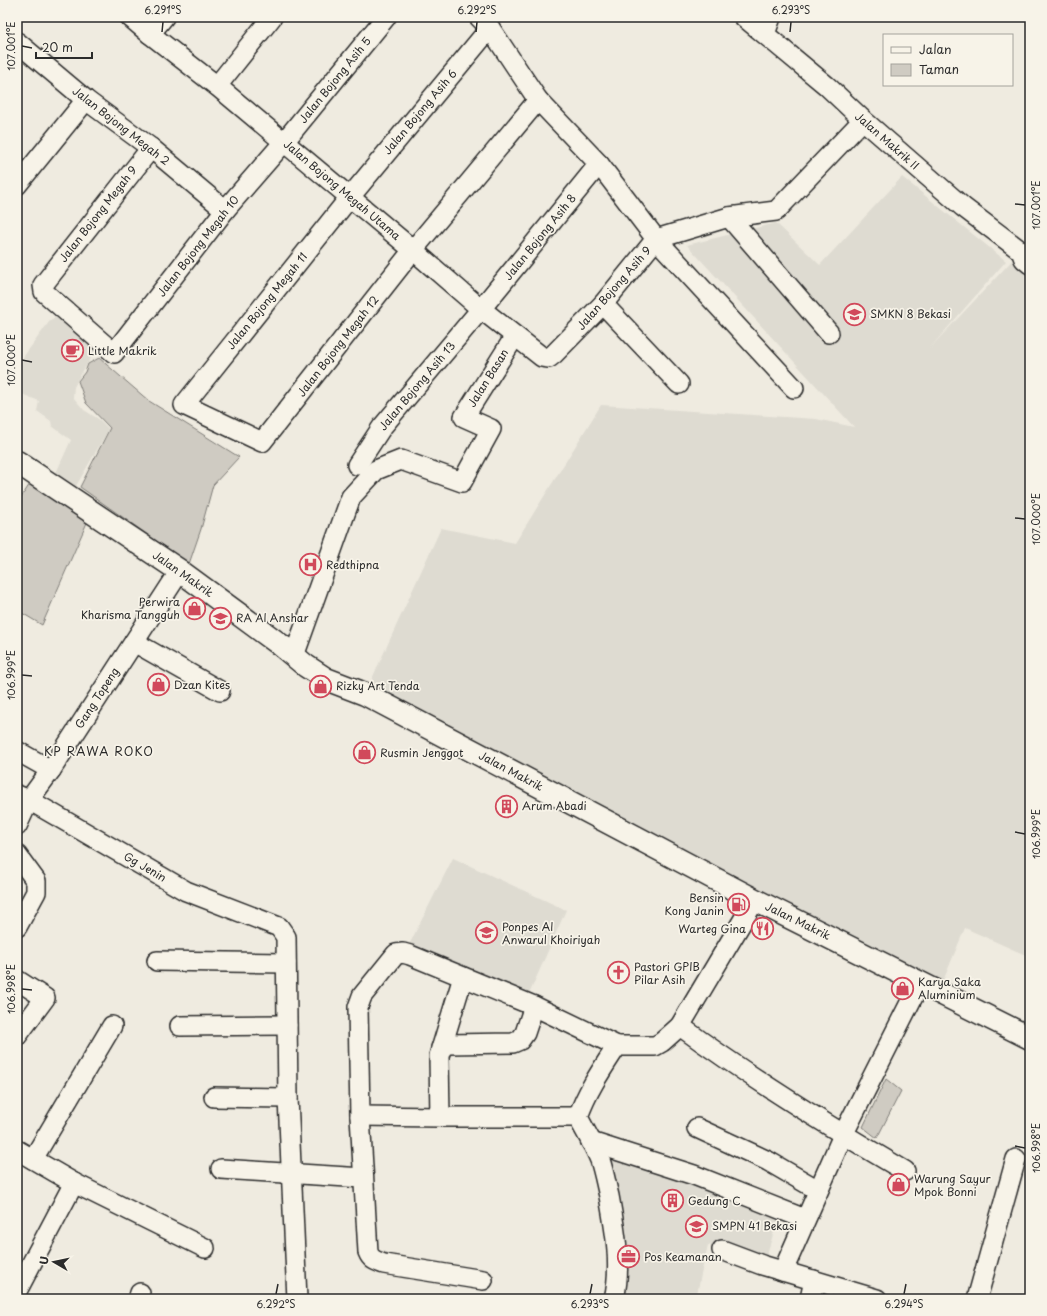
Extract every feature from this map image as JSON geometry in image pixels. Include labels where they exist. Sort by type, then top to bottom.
[{"type":"street","name":"Jalan Bojong Megah Utama","points":[[130,17],[217,86],[481,309],[542,357],[549,358],[554,354]]},
{"type":"street","points":[[150,34],[164,17]]},
{"type":"street","points":[[217,86],[272,17]]},
{"type":"street","name":"Jalan Bojong Asih 5","points":[[284,142],[386,17]]},
{"type":"street","name":"Jalan Makrik II","points":[[744,17],[768,26],[863,120],[962,207],[1021,251],[1024,259],[1030,264]]},
{"type":"street","points":[[485,23],[538,100],[599,164],[656,239],[794,388]]},
{"type":"street","name":"Jalan Bojong Asih 6","points":[[350,197],[485,23]]},
{"type":"street","name":"Jalan Bojong Megah 2","points":[[19,47],[86,100],[151,148],[225,210]]},
{"type":"street","points":[[17,185],[86,100]]},
{"type":"street","name":"Jalan Bojong Megah 12","points":[[262,442],[413,250],[538,100]]},
{"type":"street","points":[[656,239],[729,217],[776,211],[863,120]]},
{"type":"street","name":"Jalan Bojong Megah 10","points":[[114,353],[225,210],[284,142]]},
{"type":"street","name":"Jalan Bojong Megah 9","points":[[114,353],[44,292],[43,285],[151,148]]},
{"type":"street","name":"Jalan Bojong Asih 8","points":[[481,309],[599,164]]},
{"type":"street","name":"Jalan Bojong Megah 11","points":[[262,442],[184,405],[350,197]]},
{"type":"street","points":[[729,217],[829,333]]},
{"type":"street","name":"Jalan Bojong Asih 9","points":[[554,354],[603,304],[656,239]]},
{"type":"street","points":[[603,304],[679,384]]},
{"type":"street","name":"Jalan Bojong Asih 13","points":[[357,465],[382,427],[481,309]]},
{"type":"street","name":"Jalan Basan","points":[[294,656],[351,497],[376,470],[400,460],[462,482],[491,429],[464,417],[515,336]]},
{"type":"street","name":"Jalan Makrik","points":[[17,462],[180,571],[306,666],[326,679],[365,694],[755,900],[1030,1038]]},
{"type":"street","name":"Gang Topeng","points":[[17,826],[23,798],[51,770],[180,571]]},
{"type":"street","points":[[134,642],[220,691]]},
{"type":"street","points":[[17,752],[51,770]]},
{"type":"street","name":"Gg Jenin","points":[[23,798],[186,891],[278,927],[286,937],[286,963]]},
{"type":"street","points":[[17,855],[36,881],[36,892],[17,927]]},
{"type":"street","points":[[483,1280],[384,1264],[370,1258],[368,1252],[360,1116],[358,1007],[362,996],[396,954],[403,953],[534,1006],[617,1046],[655,1046],[662,1042],[680,1026],[755,900]]},
{"type":"street","points":[[157,961],[286,963],[288,1098],[297,1299]]},
{"type":"street","points":[[440,1117],[439,1056],[463,977]]},
{"type":"street","points":[[17,980],[45,998],[17,1036]]},
{"type":"street","points":[[783,1270],[843,1134],[920,983]]},
{"type":"street","points":[[441,1048],[448,1044],[513,1043],[520,1040],[534,1006]]},
{"type":"street","points":[[180,1026],[287,1025]]},
{"type":"street","points":[[112,1026],[25,1154],[74,1183],[205,1248]]},
{"type":"street","points":[[680,1026],[736,1066],[904,1171]]},
{"type":"street","points":[[614,1299],[618,1256],[614,1224],[600,1160],[578,1117],[588,1092],[617,1046]]},
{"type":"street","points":[[214,1098],[288,1098]]},
{"type":"street","points":[[360,1116],[578,1117]]},
{"type":"street","points":[[697,1128],[768,1161],[818,1190]]},
{"type":"street","points":[[591,1142],[694,1175],[805,1219]]},
{"type":"street","points":[[977,1299],[1016,1159]]},
{"type":"street","points":[[221,1169],[363,1178]]},
{"type":"street","points":[[17,1290],[74,1183]]},
{"type":"street","points":[[722,1250],[762,1265],[877,1299]]},
{"type":"street","points":[[810,1299],[814,1280]]},
{"type":"shaded area","points":[[902,177],[1006,261],[930,348],[1021,251],[1030,263],[1030,957],[965,928],[943,981],[365,694],[441,528],[515,543],[601,405],[816,419],[854,427],[687,245],[776,223],[820,265]]},
{"type":"shaded area","name":"Little Makrik","points":[[63,311],[100,343],[74,387],[73,397],[84,410],[100,420],[109,429],[76,486],[56,473],[71,440],[52,426],[51,421],[37,411],[39,401],[22,394],[17,386],[17,370],[24,356],[49,322]]},
{"type":"shaded area","name":"Ponpes Al Anwarul Khoiriyah","points":[[453,858],[566,910],[530,992],[409,945]]},
{"type":"shaded area","name":"SMPN 41 Bekasi","points":[[603,1150],[780,1213],[764,1263],[708,1245],[696,1299],[620,1299]]},
{"type":"green space","points":[[99,358],[149,401],[239,457],[213,485],[201,529],[189,564],[80,487],[110,428],[86,403],[78,381],[85,372],[88,364]]},
{"type":"green space","points":[[33,479],[89,518],[42,625],[17,610],[17,504]]},
{"type":"green space","points":[[886,1079],[901,1091],[877,1138],[863,1127]]},
{"type":"place","name":"SMKN 8 Bekasi","points":[[855,314]]},
{"type":"place","name":"Little Makrik","points":[[73,351]]},
{"type":"place","name":"Redthipna","points":[[311,565]]},
{"type":"place","name":"Perwira Kharisma Tangguh","points":[[195,608]]},
{"type":"place","name":"RA Al Anshar","points":[[220,618]]},
{"type":"place","name":"Dzan Kites","points":[[159,685]]},
{"type":"place","name":"Rizky Art Tenda","points":[[320,686]]},
{"type":"place","name":"Rusmin Jenggot","points":[[364,753]]},
{"type":"place","name":"Arum Abadi","points":[[507,806]]},
{"type":"place","name":"Bensin Kong Janin","points":[[739,904]]},
{"type":"place","name":"Warteg Gina","points":[[762,929]]},
{"type":"place","name":"Ponpes Al Anwarul Khoiriyah","points":[[486,933]]},
{"type":"place","name":"Pastori GPIB Pilar Asih","points":[[619,973]]},
{"type":"place","name":"Karya Saka Aluminium","points":[[903,988]]},
{"type":"place","name":"Warung Sayur Mpok Bonni","points":[[899,1185]]},
{"type":"place","name":"Gedung C","points":[[672,1201]]},
{"type":"place","name":"SMPN 41 Bekasi","points":[[697,1226]]},
{"type":"place","name":"Pos Keamanan","points":[[628,1257]]},
{"type":"district","name":"KP RAWA ROKO","points":[[99,752]]}]
